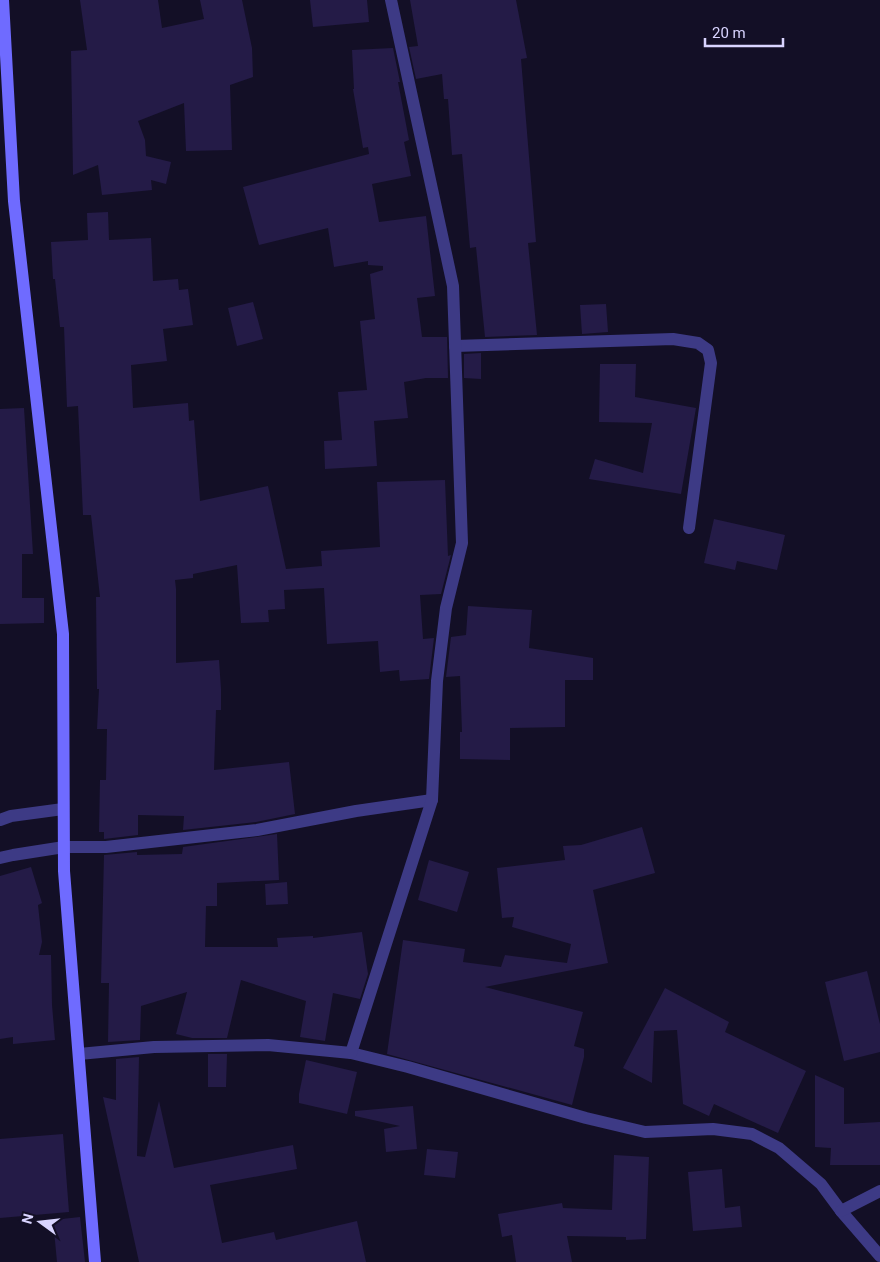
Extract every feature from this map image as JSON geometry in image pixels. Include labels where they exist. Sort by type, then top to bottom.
[{"type":"main road","points":[[3,0],[13,184],[63,634],[64,871],[95,1262]]},
{"type":"main road","points":[[0,187],[13,184]]},
{"type":"street","points":[[351,1053],[432,800],[437,681],[446,608],[462,543],[453,286],[391,0]]},
{"type":"street","points":[[455,346],[673,339],[698,343],[708,350],[711,363],[689,528]]},
{"type":"street","points":[[0,858],[64,847],[106,847],[257,830],[356,811],[432,800]]},
{"type":"street","points":[[0,820],[11,816],[64,809]]},
{"type":"street","points":[[78,1054],[154,1047],[268,1045],[351,1053],[408,1067],[586,1118],[645,1132],[713,1129],[752,1134],[779,1148],[821,1184],[841,1211],[880,1256]]},
{"type":"street","points":[[841,1211],[880,1192]]},
{"type":"building","points":[[80,0],[158,0],[162,28],[204,19],[200,0],[242,0],[252,48],[253,77],[230,85],[232,150],[186,151],[184,103],[138,121],[145,140],[146,156],[171,162],[166,184],[151,180],[152,190],[102,195],[98,165],[73,175],[71,51],[87,50]]},
{"type":"building","points":[[310,0],[367,0],[369,22],[313,27]]},
{"type":"building","points":[[410,0],[516,0],[527,58],[521,59],[536,242],[528,243],[537,335],[485,337],[476,247],[470,248],[462,154],[452,155],[448,99],[444,99],[442,74],[416,79],[409,47],[418,46]]},
{"type":"building","points":[[393,48],[409,140],[404,142],[411,176],[372,184],[379,222],[426,216],[435,296],[417,298],[422,337],[447,337],[448,378],[426,378],[404,382],[408,418],[374,421],[377,466],[325,469],[324,441],[342,440],[338,392],[367,390],[360,321],[375,319],[370,274],[383,270],[383,266],[368,265],[368,261],[334,267],[328,228],[259,245],[243,187],[369,154],[368,147],[363,148],[353,89],[352,50]]},
{"type":"building","points":[[108,212],[109,240],[151,238],[153,281],[178,279],[179,290],[188,289],[193,325],[163,329],[167,361],[131,365],[133,408],[188,403],[189,421],[194,420],[200,501],[268,486],[286,569],[322,566],[321,551],[380,547],[377,482],[445,480],[448,556],[451,555],[441,594],[420,595],[423,639],[434,638],[429,679],[400,681],[399,670],[380,672],[378,641],[327,644],[324,588],[284,590],[285,609],[268,610],[269,622],[241,623],[237,565],[193,574],[193,578],[175,580],[176,663],[219,660],[221,710],[216,710],[214,770],[289,762],[295,814],[256,822],[183,830],[184,816],[138,815],[138,835],[104,839],[104,832],[99,832],[100,780],[106,780],[107,729],[97,729],[99,689],[97,689],[96,597],[100,597],[91,515],[83,515],[78,406],[67,407],[64,327],[60,327],[55,279],[53,279],[51,242],[88,240],[87,213]]},
{"type":"building","points":[[253,302],[263,339],[237,346],[228,308]]},
{"type":"building","points":[[606,304],[608,332],[582,334],[580,305]]},
{"type":"building","points":[[481,353],[481,379],[464,378],[464,354]]},
{"type":"building","points":[[600,364],[636,364],[635,397],[696,408],[681,494],[589,479],[595,459],[643,473],[652,423],[599,422]]},
{"type":"building","points":[[24,408],[33,554],[22,554],[22,598],[44,598],[44,623],[0,624],[0,409]]},
{"type":"building","points":[[714,519],[785,535],[777,570],[737,561],[735,570],[704,563]]},
{"type":"building","points":[[468,606],[532,610],[529,648],[593,658],[593,680],[565,680],[565,727],[510,728],[510,760],[460,759],[460,732],[462,732],[460,676],[446,677],[451,637],[466,635]]},
{"type":"building","points":[[642,827],[655,873],[593,890],[608,963],[485,987],[583,1012],[574,1046],[584,1049],[584,1057],[572,1105],[387,1054],[403,940],[465,949],[463,962],[501,967],[505,955],[567,963],[571,944],[512,927],[514,917],[502,918],[497,868],[565,860],[563,846],[581,845]]},
{"type":"building","points":[[277,834],[279,880],[217,883],[217,906],[206,906],[205,947],[278,947],[277,938],[313,936],[313,938],[362,932],[368,974],[360,999],[333,993],[325,1041],[300,1037],[306,1001],[241,980],[227,1038],[192,1038],[176,1034],[187,992],[141,1006],[140,1040],[108,1042],[109,983],[101,983],[104,855],[137,852],[137,855],[182,854],[183,847]]},
{"type":"building","points":[[429,860],[469,872],[457,912],[418,900]]},
{"type":"building","points":[[31,867],[42,903],[38,905],[42,942],[39,955],[51,955],[55,1040],[13,1044],[13,1037],[0,1039],[0,876]]},
{"type":"building","points":[[287,882],[288,904],[266,905],[265,884]]},
{"type":"building","points":[[867,971],[880,1024],[880,1052],[844,1061],[825,982]]},
{"type":"building","points":[[665,988],[729,1022],[725,1032],[806,1071],[778,1133],[714,1104],[709,1116],[683,1104],[677,1030],[654,1031],[652,1083],[623,1068]]},
{"type":"building","points":[[208,1054],[227,1054],[226,1087],[208,1087]]},
{"type":"building","points":[[139,1057],[137,1156],[145,1157],[159,1101],[174,1168],[293,1145],[297,1169],[210,1185],[222,1243],[274,1232],[276,1240],[357,1221],[366,1262],[139,1262],[103,1097],[116,1100],[116,1059]]},
{"type":"building","points":[[306,1060],[357,1072],[347,1114],[299,1103]]},
{"type":"building","points":[[815,1075],[844,1088],[844,1124],[880,1122],[880,1165],[830,1165],[831,1148],[815,1147]]},
{"type":"building","points":[[413,1106],[417,1149],[386,1152],[384,1129],[400,1126],[355,1116],[355,1111]]},
{"type":"building","points":[[63,1134],[69,1212],[0,1218],[0,1139]]},
{"type":"building","points":[[427,1149],[458,1152],[455,1178],[424,1175]]},
{"type":"building","points":[[614,1155],[649,1157],[646,1239],[626,1240],[626,1237],[567,1236],[572,1262],[516,1262],[512,1235],[502,1237],[498,1214],[562,1203],[563,1208],[612,1210]]},
{"type":"building","points":[[722,1169],[725,1208],[740,1206],[742,1227],[693,1231],[688,1172]]},
{"type":"building","points":[[80,1217],[85,1262],[57,1262],[53,1220]]}]
